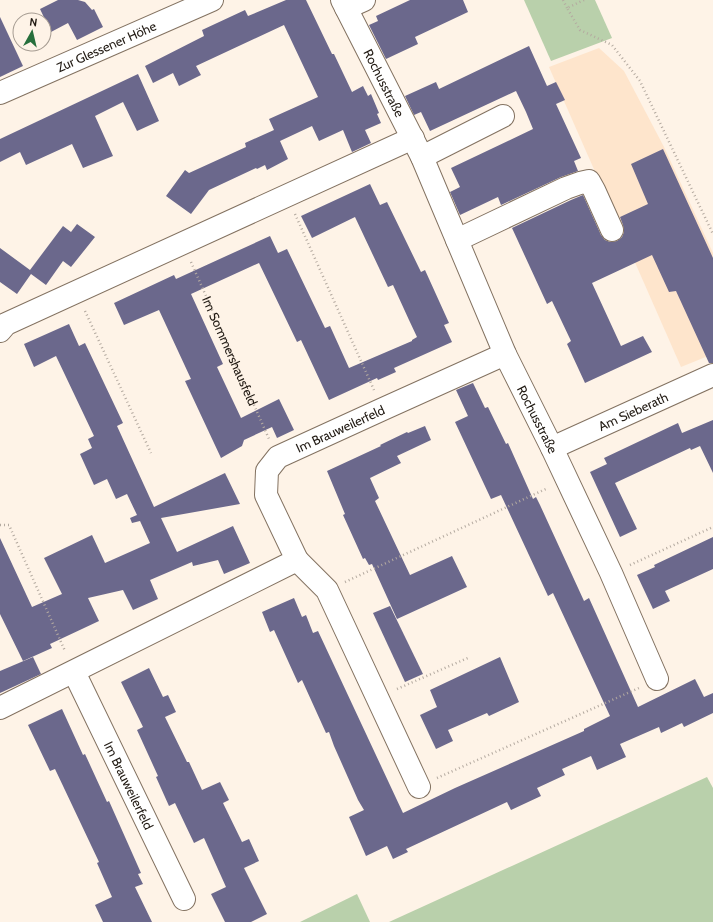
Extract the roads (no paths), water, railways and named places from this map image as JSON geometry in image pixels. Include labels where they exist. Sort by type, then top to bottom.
[{"type":"street","name":"Zur Glessener Höhe","points":[[0,93],[212,0]]},
{"type":"street","name":"Rochusstraße","points":[[351,3],[417,148],[505,354],[552,448],[611,573],[658,679]]},
{"type":"street","points":[[0,330],[6,324],[287,195],[503,116]]},
{"type":"street","points":[[456,240],[566,188],[589,181],[612,230]]},
{"type":"street","name":"Im Brauweilerfeld","points":[[419,786],[327,590],[297,560],[266,495],[267,471],[278,458],[382,408],[505,354]]},
{"type":"street","name":"Am Sieberath","points":[[552,448],[713,375]]},
{"type":"street","points":[[0,708],[297,560]]},
{"type":"street","name":"Im Brauweilerfeld","points":[[74,672],[184,899]]}]
